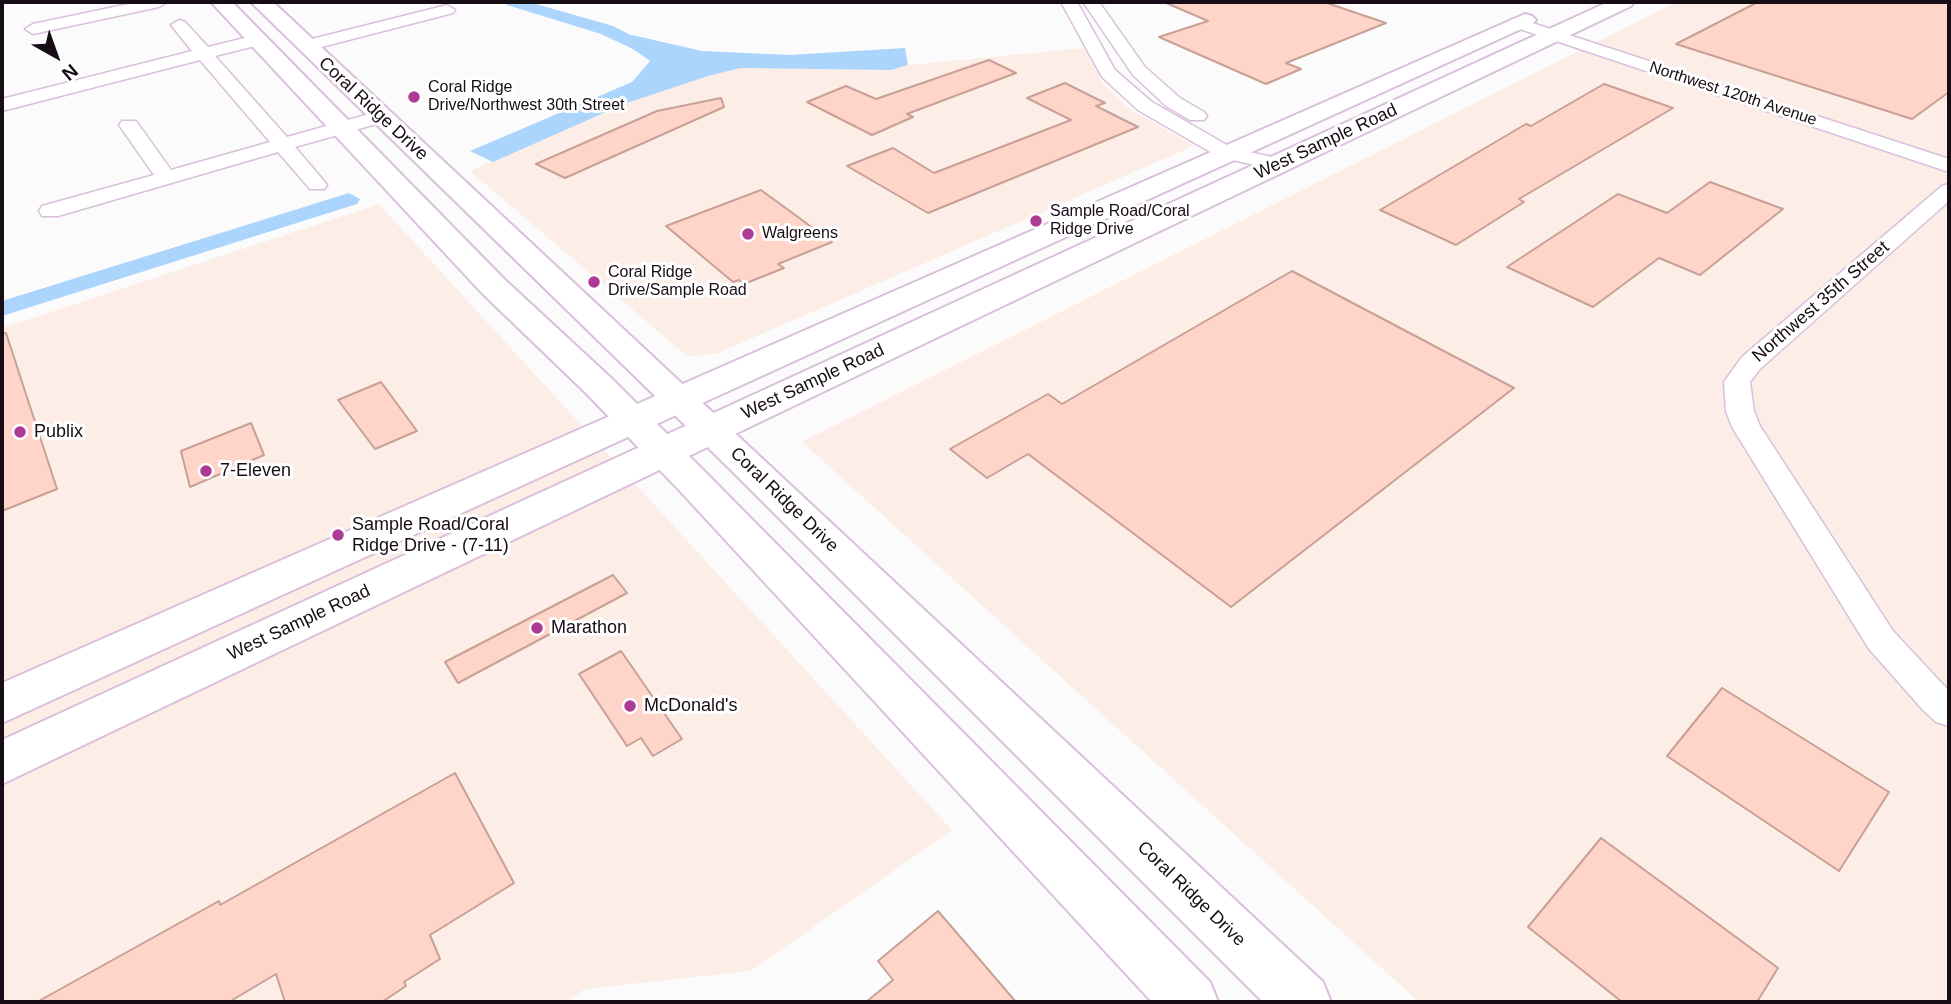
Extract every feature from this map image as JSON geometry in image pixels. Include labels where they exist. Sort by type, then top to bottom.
[{"type":"main road","name":"Coral Ridge Drive","points":[[221,2],[493,286],[632,420],[1191,1002]]},
{"type":"main road","name":"Coral Ridge Drive","points":[[261,2],[711,430],[1303,1002]]},
{"type":"main road","name":"West Sample Road","points":[[2,763],[1624,2]]},
{"type":"main road","name":"West Sample Road","points":[[2,704],[1541,12]]},
{"type":"street","points":[[24,14],[36,33],[159,2]]},
{"type":"street","points":[[1069,2],[1108,73],[1144,106],[1278,164]]},
{"type":"street","points":[[1091,2],[1147,79],[1238,148]]},
{"type":"street","points":[[306,46],[447,10]]},
{"type":"street","name":"Northwest 120th Avenue","points":[[1517,23],[1949,166]]},
{"type":"street","points":[[179,25],[285,144],[317,185]]},
{"type":"street","points":[[2,105],[257,40]]},
{"type":"street","points":[[50,211],[380,117]]},
{"type":"street","points":[[129,125],[166,178]]},
{"type":"street","name":"Northwest 35th Street","points":[[1949,190],[1751,363],[1737,382],[1740,411],[1746,426],[1839,575],[1881,640],[1935,701],[1949,711]]},
{"type":"shaded area","points":[[1676,2],[1949,2],[1949,1002],[1419,1002],[802,442]]},
{"type":"shaded area","points":[[1084,48],[1103,84],[1130,109],[1194,146],[718,353],[688,357],[470,171],[624,104],[741,68],[891,70],[908,65]]},
{"type":"shaded area","points":[[379,204],[952,830],[751,971],[585,989],[566,1002],[2,1002],[2,328]]},
{"type":"water","points":[[632,35],[702,51],[790,55],[905,48],[908,65],[891,70],[741,68],[624,104],[493,162],[470,151],[632,82],[650,61],[619,39]]},
{"type":"building","points":[[1164,2],[1324,2],[1386,23],[1286,63],[1301,69],[1266,84],[1159,37],[1208,21]]},
{"type":"building","points":[[1758,2],[1949,2],[1949,92],[1912,119],[1676,44]]},
{"type":"building","points":[[989,60],[1016,73],[907,114],[913,117],[872,135],[807,102],[846,86],[876,99]]},
{"type":"building","points":[[1065,83],[1105,103],[1096,106],[1138,127],[928,213],[847,166],[893,148],[934,173],[1071,120],[1027,98]]},
{"type":"building","points":[[1604,84],[1673,108],[1519,199],[1524,202],[1456,245],[1380,210],[1526,124],[1531,126]]},
{"type":"building","points":[[721,98],[724,107],[565,178],[536,164],[657,111]]},
{"type":"building","points":[[1710,182],[1783,209],[1700,275],[1659,258],[1593,307],[1507,267],[1618,194],[1667,213]]},
{"type":"building","name":"Walgreens","points":[[761,190],[832,242],[778,264],[784,268],[744,284],[739,280],[733,282],[666,226]]},
{"type":"building","points":[[1292,271],[1514,388],[1231,607],[1028,454],[987,478],[950,449],[1048,394],[1062,404]]},
{"type":"building","name":"Publix","points":[[6,333],[57,489],[2,511],[2,334]]},
{"type":"building","points":[[381,382],[417,431],[375,449],[338,400]]},
{"type":"building","name":"7-Eleven","points":[[251,423],[264,455],[190,487],[181,451]]},
{"type":"building","name":"Marathon","points":[[613,575],[627,593],[458,683],[445,662]]},
{"type":"building","name":"McDonald's","points":[[621,651],[682,739],[653,756],[641,738],[627,746],[579,674]]},
{"type":"building","points":[[1722,688],[1889,792],[1839,871],[1667,756]]},
{"type":"building","points":[[455,773],[514,883],[430,935],[440,959],[404,982],[406,986],[382,1002],[285,1002],[276,974],[229,1002],[37,1002],[219,901],[220,905]]},
{"type":"building","points":[[1601,838],[1778,968],[1757,1002],[1622,1002],[1528,927]]},
{"type":"building","points":[[938,911],[1016,1002],[866,1002],[893,980],[878,961]]},
{"type":"waterway","points":[[513,2],[607,30],[658,54]]},
{"type":"waterway","points":[[2,309],[349,199]]},
{"type":"place","name":"Coral Ridge Drive/Northwest 30th Street","points":[[414,97]]},
{"type":"place","name":"Sample Road/Coral Ridge Drive","points":[[1036,221]]},
{"type":"place","name":"Walgreens","points":[[748,234]]},
{"type":"place","name":"Coral Ridge Drive/Sample Road","points":[[594,282]]},
{"type":"place","name":"Publix","points":[[20,432]]},
{"type":"place","name":"7-Eleven","points":[[206,471]]},
{"type":"place","name":"Sample Road/Coral Ridge Drive - (7-11)","points":[[338,535]]},
{"type":"place","name":"Marathon","points":[[537,628]]},
{"type":"place","name":"McDonald's","points":[[630,706]]}]
